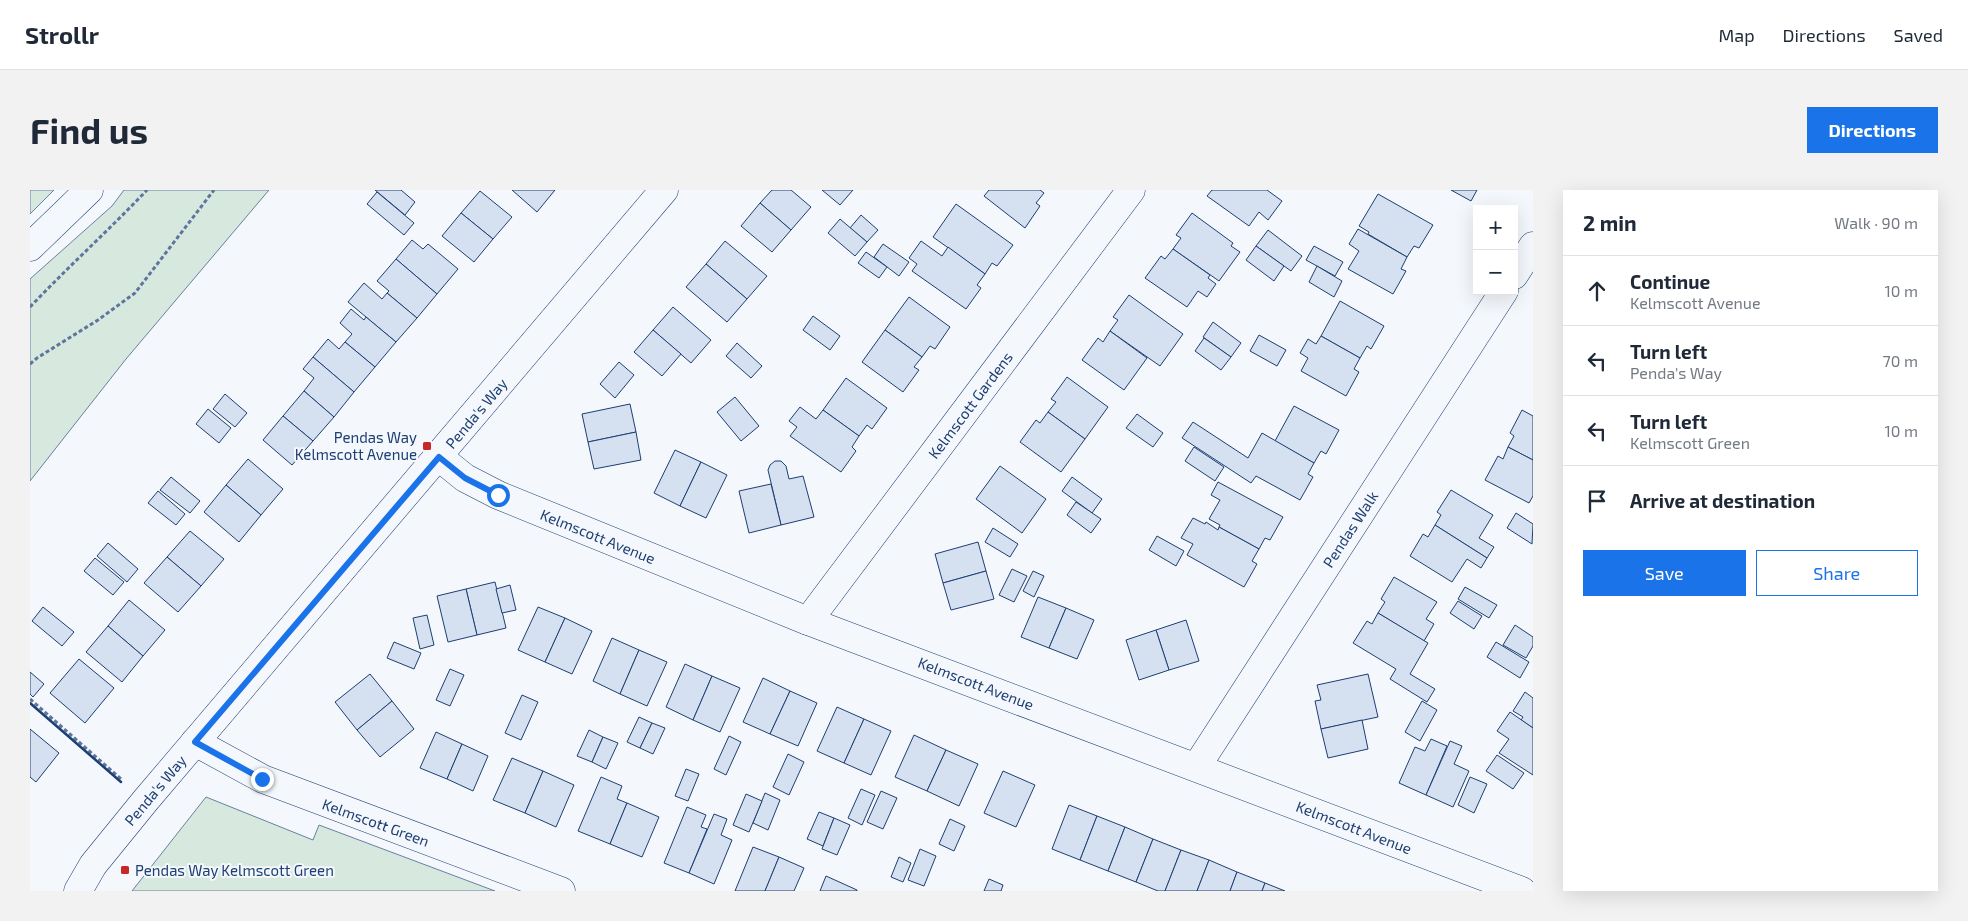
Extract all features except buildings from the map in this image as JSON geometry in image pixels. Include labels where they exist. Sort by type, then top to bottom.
[{"type":"street","points":[[30,247],[89,190]]},
{"type":"street","name":"Penda's Way","points":[[78,891],[93,866],[195,742],[664,190]]},
{"type":"street","name":"Kelmscott Gardens","points":[[808,620],[1131,190]]},
{"type":"street","points":[[1518,269],[1533,246]]},
{"type":"street","name":"Pendas Walk","points":[[1196,766],[1501,295]]},
{"type":"street","name":"Kelmscott Avenue","points":[[439,457],[465,478],[498,495],[808,620],[1522,891]]},
{"type":"street","name":"Kelmscott Green","points":[[195,742],[262,779],[561,891]]},
{"type":"path","points":[[30,307],[71,264],[111,229],[147,190]]},
{"type":"path","points":[[30,364],[98,320],[135,293],[214,190]]},
{"type":"path","points":[[30,699],[146,801]]},
{"type":"shaded area","points":[[30,190],[54,190],[30,214]]},
{"type":"shaded area","points":[[124,190],[269,190],[126,359],[30,481],[30,279],[112,206]]},
{"type":"shaded area","points":[[206,797],[313,840],[319,825],[495,891],[132,891]]},
{"type":"wall","points":[[30,703],[121,782]]},
{"type":"place","name":"Pendas Way Kelmscott Avenue","points":[[427,446]]},
{"type":"place","name":"Pendas Way Kelmscott Green","points":[[125,870]]},
{"type":"route","points":[[262,779],[195,742],[439,457],[465,478],[498,495]]}]
